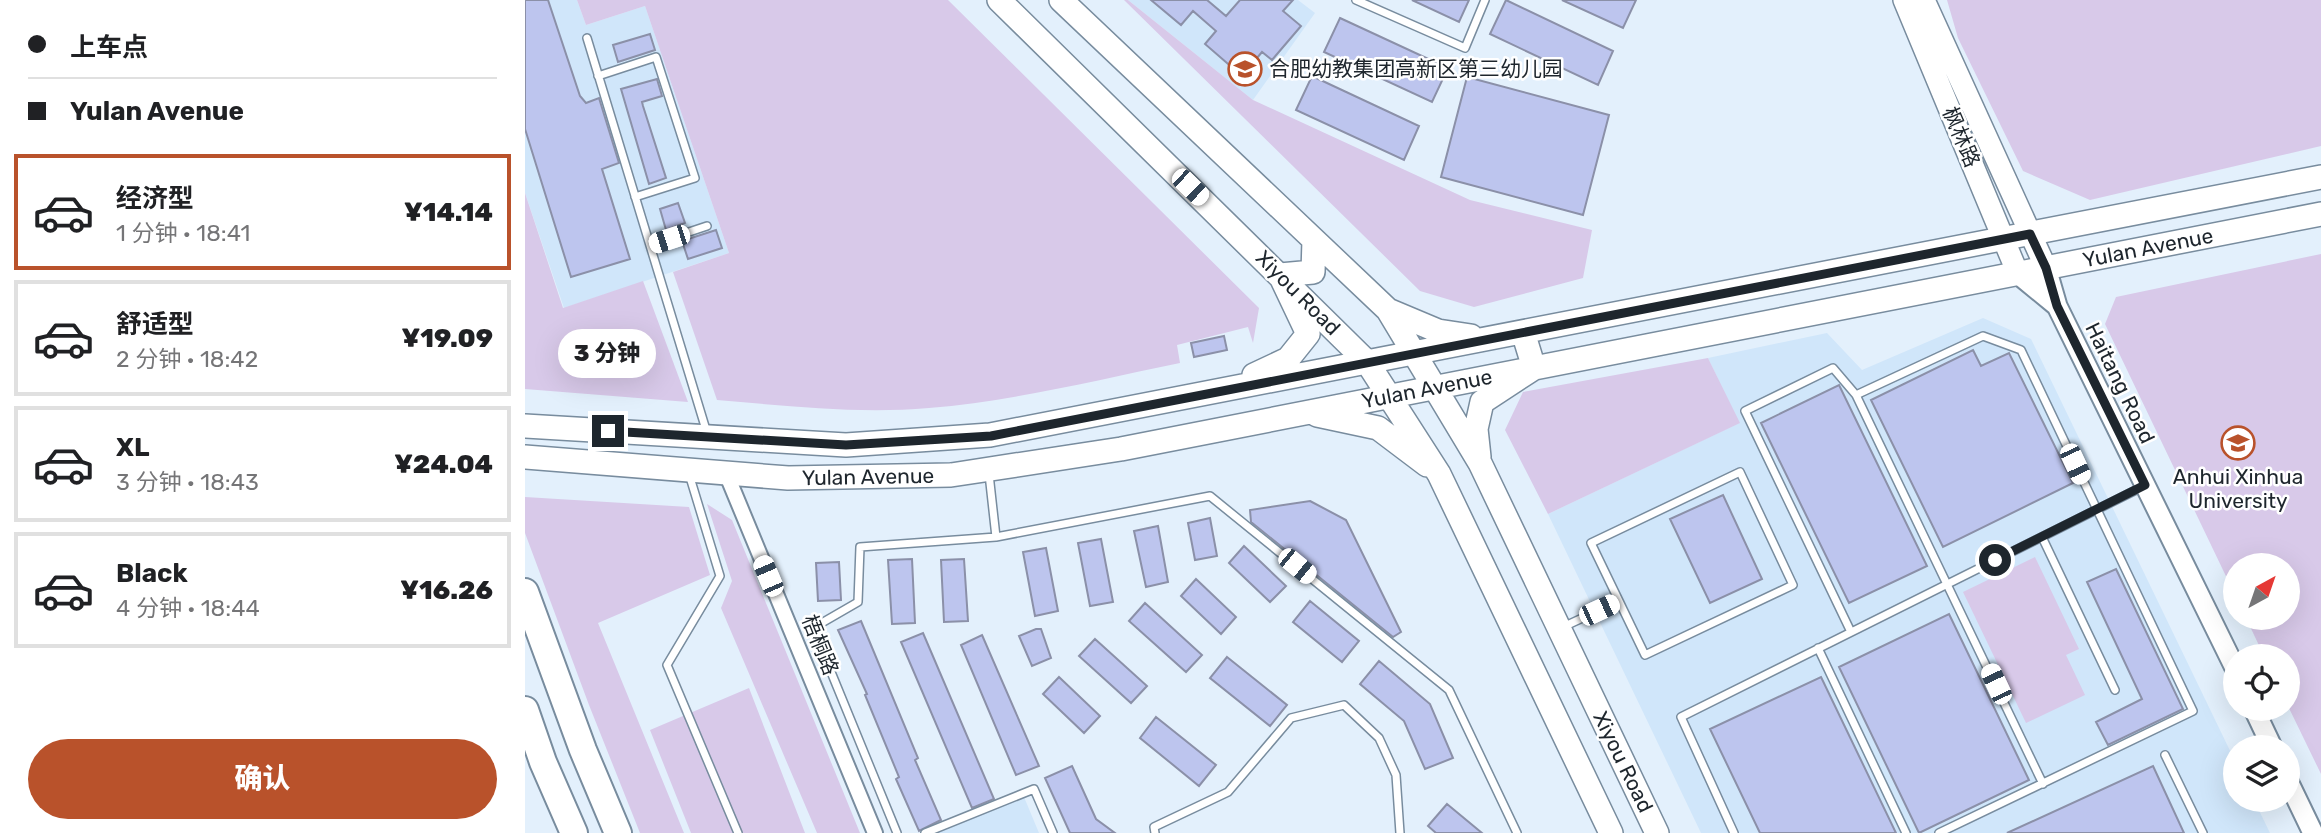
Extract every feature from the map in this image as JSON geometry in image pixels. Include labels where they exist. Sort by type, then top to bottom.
[{"type":"highway","points":[[525,592],[583,750],[618,833]]},
{"type":"highway","points":[[525,710],[543,762],[573,833]]},
{"type":"main road","name":"Xiyou Road","points":[[999,0],[1367,362],[1439,474],[1611,833]]},
{"type":"main road","name":"Xiyou Road","points":[[1061,0],[1388,310],[1480,463],[1657,833]]},
{"type":"main road","name":"枫林路","points":[[1904,0],[2018,274]]},
{"type":"main road","points":[[1924,0],[2046,268]]},
{"type":"main road","name":"Yulan Avenue","points":[[529,427],[846,445],[991,436],[2321,177]]},
{"type":"main road","name":"Yulan Avenue","points":[[530,457],[788,478],[951,475],[988,470],[1121,449],[2321,214]]},
{"type":"main road","points":[[1221,391],[1288,359],[1308,334],[1280,275],[1313,272],[1314,240]]},
{"type":"main road","points":[[1388,310],[1438,331],[1490,339]]},
{"type":"main road","points":[[1480,463],[1476,429],[1482,402],[1534,368],[1523,332]]},
{"type":"main road","points":[[1256,384],[1263,421]]},
{"type":"main road","points":[[1307,412],[1378,428],[1439,474]]},
{"type":"street","points":[[2046,268],[2057,306]]},
{"type":"street","points":[[2018,274],[2057,306]]},
{"type":"street","name":"Haitang Road","points":[[2057,306],[2223,644]]},
{"type":"street","name":"梧桐路","points":[[726,473],[875,833]]},
{"type":"street","points":[[2300,806],[2313,833]]},
{"type":"lane","points":[[1356,0],[1465,48],[1485,0]]},
{"type":"lane","points":[[587,38],[708,437]]},
{"type":"lane","points":[[598,76],[656,57],[695,178],[635,197]]},
{"type":"lane","points":[[650,245],[707,226]]},
{"type":"lane","points":[[1856,395],[1983,336],[2021,350],[2193,711],[1939,833]]},
{"type":"lane","points":[[1851,632],[1745,411],[1833,368],[1856,395],[2043,784]]},
{"type":"lane","points":[[688,470],[720,576],[667,665],[738,833]]},
{"type":"lane","points":[[988,470],[996,537]]},
{"type":"lane","points":[[1740,472],[1793,585],[1644,655],[1619,601],[1591,543],[1740,472]]},
{"type":"lane","points":[[1734,833],[1681,717],[2145,485]]},
{"type":"lane","points":[[897,833],[813,628],[858,602],[860,547],[996,537],[1210,496],[1449,690],[1517,833]]},
{"type":"lane","points":[[2042,537],[2115,690]]},
{"type":"lane","points":[[1559,628],[1619,601]]},
{"type":"lane","points":[[1818,648],[1906,833]]},
{"type":"lane","points":[[1155,833],[1154,827],[1228,792],[1291,718],[1344,705],[1379,738],[1396,775],[1400,833]]},
{"type":"lane","points":[[2165,755],[2203,833]]},
{"type":"lane","points":[[925,833],[1034,789],[1053,833]]},
{"type":"shaded area","points":[[525,0],[577,0],[586,25],[645,6],[729,253],[564,308],[525,193]]},
{"type":"shaded area","points":[[577,0],[948,0],[1259,308],[1253,343],[1248,327],[1177,345],[1180,363],[961,405],[902,410],[849,410],[717,400],[673,272],[729,253],[645,6],[586,25]]},
{"type":"shaded area","points":[[1124,0],[1128,0],[1253,100],[1470,200],[1592,230],[1583,278],[1474,307],[1420,291]]},
{"type":"shaded area","name":"合肥幼教集团高新区第三幼儿园","points":[[1128,0],[1298,0],[1315,13],[1253,100]]},
{"type":"shaded area","points":[[1947,0],[2321,0],[2321,146],[2090,200],[2023,171],[1958,38]]},
{"type":"shaded area","points":[[525,193],[563,308],[643,281],[688,402],[525,389]]},
{"type":"shaded area","name":"Anhui Xinhua University","points":[[2321,254],[2321,774],[2295,721],[2300,721],[2300,644],[2258,644],[2252,630],[2300,630],[2300,553],[2223,553],[2223,570],[2105,324],[2116,297]]},
{"type":"shaded area","points":[[1983,318],[2031,339],[2223,736],[2223,812],[2260,812],[2270,833],[1701,833],[1548,514],[1739,423],[1708,358],[1827,333],[1862,370]]},
{"type":"shaded area","points":[[1708,358],[1740,423],[1548,514],[1505,430],[1523,392]]},
{"type":"shaded area","points":[[525,497],[689,507],[710,575],[598,623],[684,833],[640,833],[525,533]]},
{"type":"shaded area","points":[[707,504],[732,520],[860,833],[817,833],[721,608],[732,581]]},
{"type":"shaded area","points":[[2035,557],[2079,649],[2066,655],[2085,695],[2026,723],[1963,592]]},
{"type":"shaded area","points":[[749,688],[805,833],[691,833],[650,730]]},
{"type":"shaded area","points":[[1024,797],[1039,833],[935,833]]},
{"type":"building","points":[[525,0],[548,0],[580,96],[586,103],[599,98],[619,163],[602,169],[630,259],[571,277],[525,129]]},
{"type":"building","points":[[1151,0],[1207,0],[1226,16],[1240,0],[1293,0],[1283,11],[1301,26],[1272,60],[1262,52],[1242,76],[1205,44],[1216,31],[1193,11],[1181,25]]},
{"type":"building","points":[[1412,0],[1469,0],[1459,22]]},
{"type":"building","points":[[1506,0],[1613,51],[1598,85],[1490,34]]},
{"type":"building","points":[[1562,0],[1636,0],[1623,28]]},
{"type":"building","points":[[1340,18],[1448,68],[1432,102],[1324,52]]},
{"type":"building","points":[[650,34],[655,50],[618,62],[613,45]]},
{"type":"building","points":[[1312,76],[1419,126],[1404,160],[1296,110]]},
{"type":"building","points":[[1467,77],[1609,115],[1583,215],[1441,177]]},
{"type":"building","points":[[657,79],[662,96],[642,102],[666,178],[649,184],[621,89]]},
{"type":"building","points":[[678,203],[685,223],[666,230],[660,209]]},
{"type":"building","points":[[716,230],[722,248],[688,259],[682,241]]},
{"type":"building","points":[[1224,336],[1227,350],[1194,357],[1191,343]]},
{"type":"building","points":[[1973,350],[1981,366],[2009,353],[2073,483],[1943,547],[1871,400]]},
{"type":"building","points":[[1839,385],[1927,566],[1849,603],[1761,423]]},
{"type":"building","points":[[1723,495],[1762,579],[1710,603],[1670,519]]},
{"type":"building","points":[[1310,501],[1346,520],[1401,632],[1393,637],[1251,522],[1250,510]]},
{"type":"building","points":[[1210,518],[1217,556],[1195,560],[1188,523]]},
{"type":"building","points":[[1158,526],[1168,582],[1146,587],[1134,531]]},
{"type":"building","points":[[1101,539],[1113,602],[1090,606],[1078,543]]},
{"type":"building","points":[[1244,546],[1286,586],[1270,602],[1229,563]]},
{"type":"building","points":[[1046,548],[1058,611],[1035,616],[1023,552]]},
{"type":"building","points":[[912,559],[915,623],[892,624],[888,560]]},
{"type":"building","points":[[964,559],[968,621],[944,622],[941,560]]},
{"type":"building","points":[[839,562],[841,600],[818,601],[816,563]]},
{"type":"building","points":[[2116,569],[2183,709],[2108,745],[2096,722],[2142,699],[2087,582]]},
{"type":"building","points":[[1196,579],[1236,617],[1221,634],[1181,596]]},
{"type":"building","points":[[1310,601],[1359,641],[1342,662],[1293,622]]},
{"type":"building","points":[[1145,603],[1202,655],[1186,672],[1129,621]]},
{"type":"building","points":[[1949,614],[2029,780],[1919,833],[1839,667]]},
{"type":"building","points":[[861,621],[941,820],[919,831],[896,779],[899,777],[865,695],[867,694],[838,630]]},
{"type":"building","points":[[1041,629],[1051,658],[1032,666],[1019,636]]},
{"type":"building","points":[[923,633],[994,799],[972,808],[901,642]]},
{"type":"building","points":[[982,635],[1039,766],[1016,775],[961,645]]},
{"type":"building","points":[[1095,639],[1147,686],[1131,703],[1079,656]]},
{"type":"building","points":[[1227,657],[1287,705],[1270,726],[1210,678]]},
{"type":"building","points":[[1379,661],[1430,704],[1453,758],[1425,769],[1404,721],[1360,684]]},
{"type":"building","points":[[1059,677],[1100,716],[1084,733],[1043,694]]},
{"type":"building","points":[[1821,677],[1896,833],[1760,833],[1710,729]]},
{"type":"building","points":[[1156,717],[1216,765],[1199,786],[1140,738]]},
{"type":"building","points":[[1072,766],[1096,819],[1115,833],[1070,833],[1045,778]]},
{"type":"building","points":[[2153,766],[2184,833],[2007,833]]},
{"type":"building","points":[[1447,804],[1482,833],[1436,833],[1428,826]]},
{"type":"place","name":"合肥幼教集团高新区第三幼儿园","points":[[1245,69]]},
{"type":"place","name":"Anhui Xinhua University","points":[[2238,443]]},
{"type":"route","points":[[608,431],[846,445],[991,436],[2030,234],[2046,268],[2057,306],[2145,485],[1995,560]]}]
